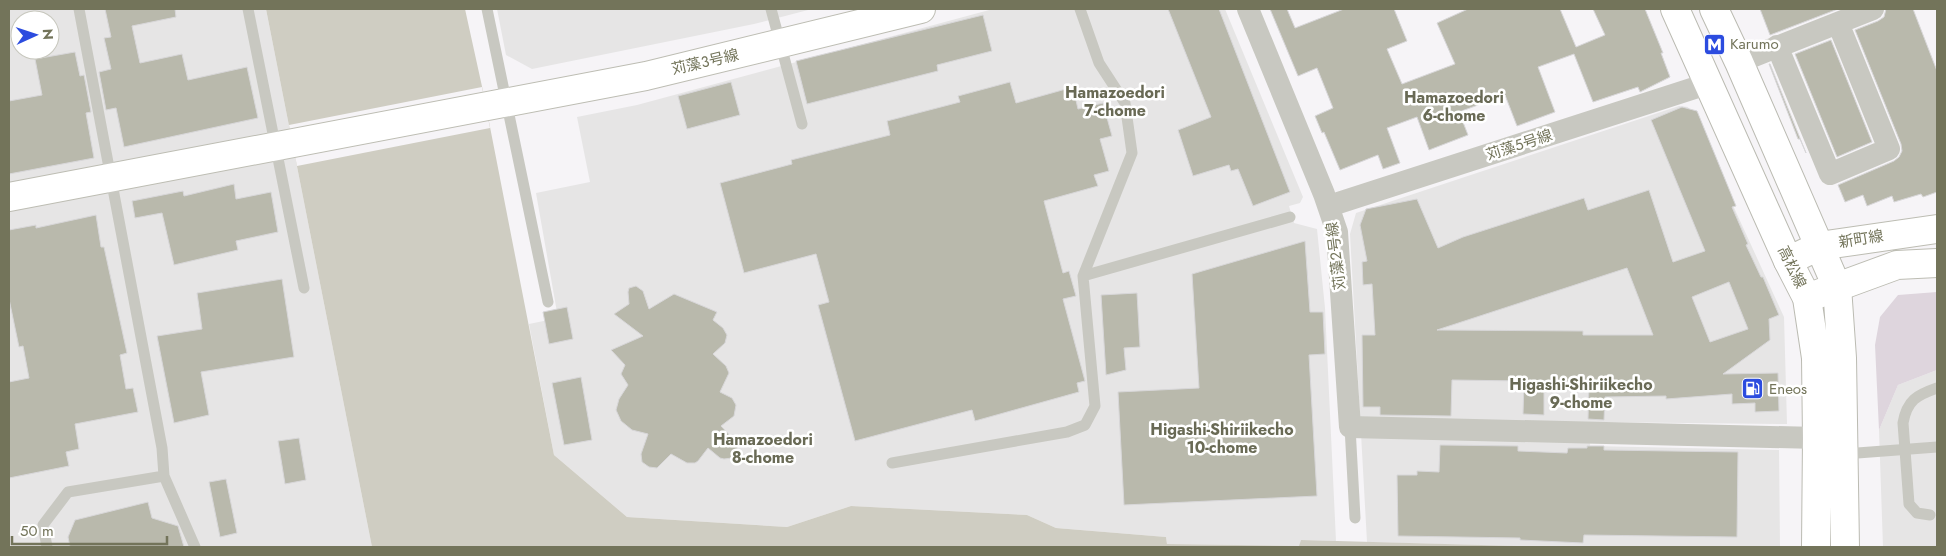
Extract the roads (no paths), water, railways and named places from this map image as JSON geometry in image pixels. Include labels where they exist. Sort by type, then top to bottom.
[{"type":"street","name":"苅藻３号線","points":[[9,197],[112,179],[646,76],[921,9]]},
{"type":"street","name":"苅藻２号線","points":[[1248,9],[1329,206],[1337,232],[1350,427]]},
{"type":"street","name":"高松線","points":[[1675,9],[1710,83],[1788,261],[1807,298],[1816,358],[1816,547]]},
{"type":"street","points":[[1714,9],[1837,287],[1842,358],[1845,547]]},
{"type":"street","points":[[1739,62],[1872,9]]},
{"type":"street","points":[[1777,46],[1830,174],[1889,150],[1838,23]]},
{"type":"street","name":"苅藻５号線","points":[[1329,206],[1710,83]]},
{"type":"street","name":"新町線","points":[[1788,261],[1819,246],[1937,230]]},
{"type":"street","points":[[1807,298],[1897,265],[1937,263]]},
{"type":"street","points":[[1350,427],[1817,438]]},
{"type":"lane","points":[[79,9],[162,448],[164,476],[195,547]]},
{"type":"lane","points":[[248,9],[284,146],[304,288]]},
{"type":"lane","points":[[487,9],[496,105],[548,302]]},
{"type":"lane","points":[[771,9],[802,124]]},
{"type":"lane","points":[[892,463],[1067,432],[1085,426],[1095,406],[1083,276],[1132,153],[1125,103],[1098,63],[1080,9]]},
{"type":"lane","points":[[1083,276],[1290,217]]},
{"type":"lane","points":[[1933,515],[1917,513],[1909,504],[1903,423],[1909,404],[1920,394],[1937,388]]},
{"type":"lane","name":"苅藻２号線","points":[[1350,427],[1355,518]]},
{"type":"lane","points":[[1844,454],[1937,447]]},
{"type":"lane","points":[[47,547],[43,525],[68,492],[164,476]]},
{"type":"place","name":"Karumo","points":[[1714,44]]},
{"type":"place","name":"Eneos","points":[[1753,389]]},
{"type":"district","name":"Hamazoedori 7-chome","points":[[1115,101]]},
{"type":"district","name":"Hamazoedori 6-chome","points":[[1454,106]]},
{"type":"district","name":"Higashi-Shiriikecho 9-chome","points":[[1581,393]]},
{"type":"district","name":"Higashi-Shiriikecho 10-chome","points":[[1222,438]]},
{"type":"district","name":"Hamazoedori 8-chome","points":[[763,448]]}]
